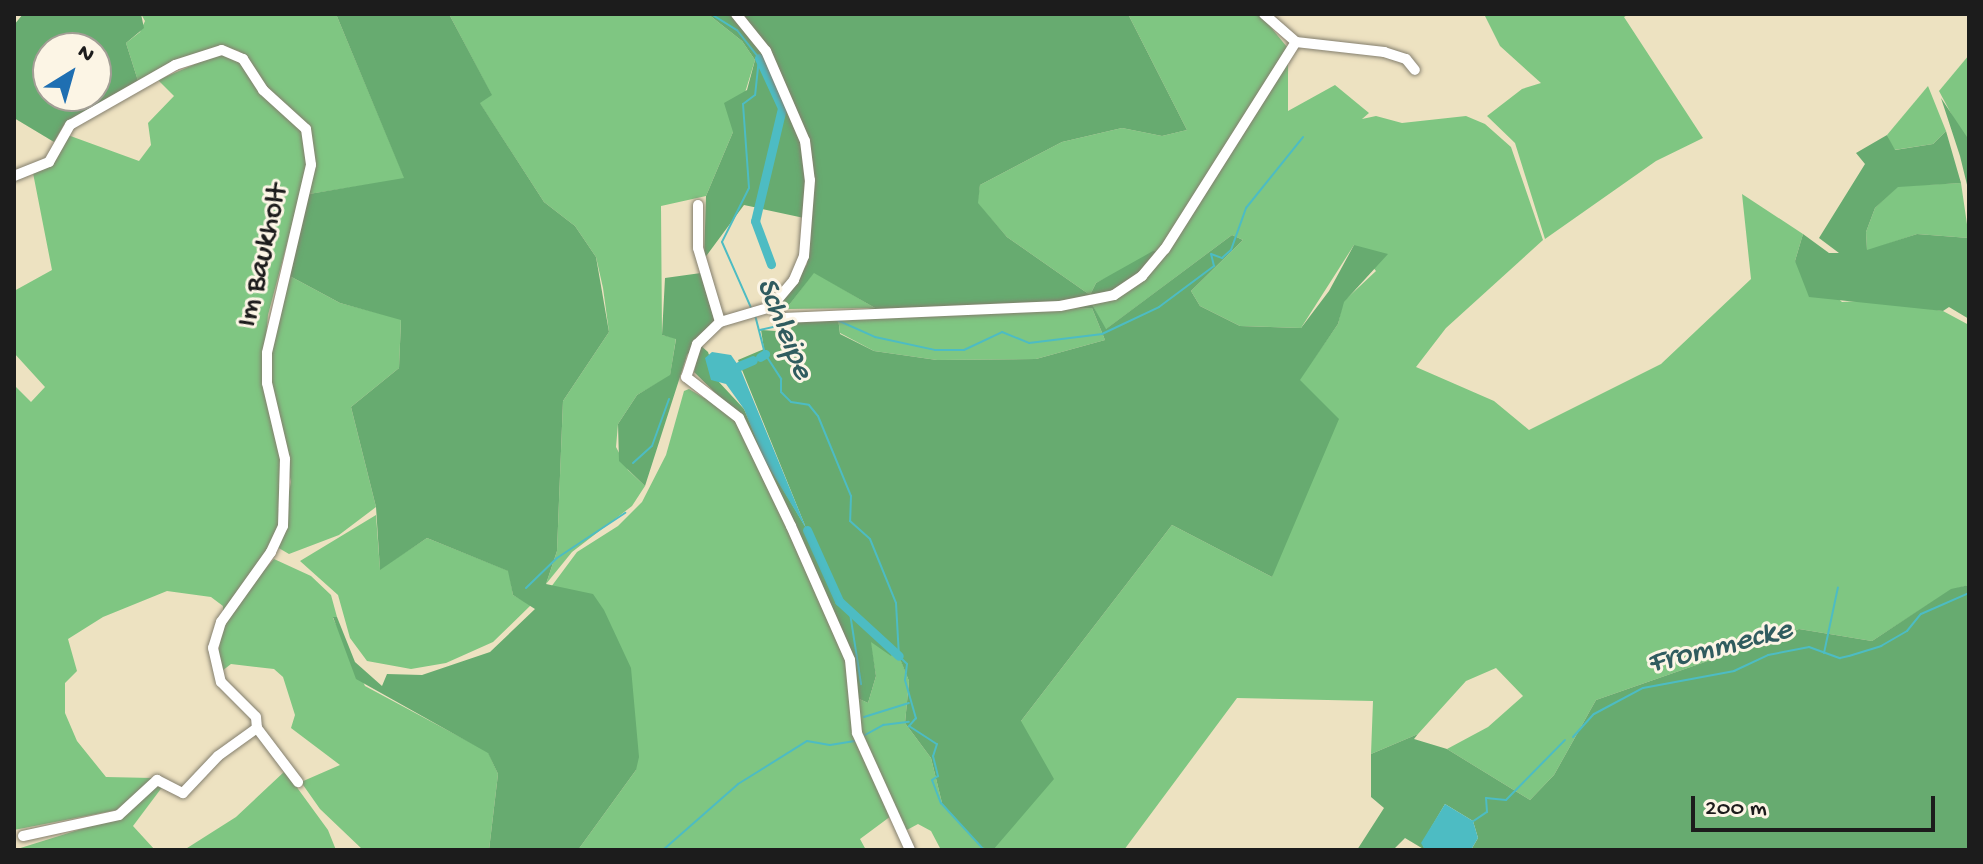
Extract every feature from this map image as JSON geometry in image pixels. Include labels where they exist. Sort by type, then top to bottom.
[{"type":"street","points":[[736,14],[771,61],[795,111],[810,163],[801,268],[771,307],[720,322],[697,344],[686,377],[739,418],[791,526],[850,660],[857,733],[910,850]]},
{"type":"street","points":[[1264,14],[1296,42],[1384,52],[1406,59],[1415,70]]},
{"type":"street","points":[[771,307],[783,318],[1060,306],[1114,295],[1142,276],[1165,249],[1296,42]]},
{"type":"street","name":"Im Baukholt","points":[[14,176],[49,162],[70,125],[175,65],[222,50],[243,59],[263,90],[306,129],[311,165],[267,353],[267,383],[285,459],[283,526],[271,552],[221,622],[213,648],[221,682],[245,703],[257,728],[298,782]]},
{"type":"street","points":[[698,205],[698,248],[720,322]]},
{"type":"street","points":[[23,836],[119,815],[157,780],[183,793],[218,756],[257,728]]},
{"type":"green space","points":[[23,14],[141,14],[144,28],[126,43],[139,84],[112,98],[112,32],[32,32],[32,112],[86,112],[65,123],[54,142],[14,118],[14,25]]},
{"type":"green space","points":[[141,14],[336,14],[405,179],[309,194],[315,163],[309,127],[268,92],[239,51],[222,47],[139,84],[126,43],[140,32],[145,21]]},
{"type":"green space","points":[[336,14],[449,14],[492,95],[480,103],[544,202],[575,226],[596,257],[609,332],[563,401],[557,551],[546,584],[593,594],[604,610],[631,668],[639,757],[636,770],[578,850],[489,850],[498,774],[488,753],[356,679],[333,617],[337,617],[355,662],[382,686],[387,674],[422,675],[490,652],[535,609],[513,595],[508,571],[427,538],[380,570],[376,507],[351,407],[399,368],[401,320],[340,303],[286,274],[309,194],[404,178]]},
{"type":"green space","points":[[449,14],[708,14],[742,41],[755,60],[733,132],[706,196],[661,206],[662,335],[676,338],[670,376],[637,395],[618,424],[616,447],[628,470],[645,486],[632,506],[572,552],[546,584],[557,551],[563,401],[609,332],[603,288],[596,257],[575,226],[544,202],[479,102],[491,94]]},
{"type":"green space","points":[[708,14],[732,14],[757,45],[793,113],[807,165],[804,218],[744,205],[704,259],[706,196],[733,132],[724,103],[747,90],[755,60],[742,41]]},
{"type":"green space","points":[[743,14],[1128,14],[1187,130],[1162,136],[1122,128],[1062,142],[980,185],[978,203],[1007,237],[1090,295],[1096,283],[1153,251],[1160,252],[1142,275],[1113,294],[1062,305],[1092,304],[1106,329],[1232,235],[1243,240],[1191,291],[1200,306],[1240,326],[1301,328],[1329,291],[1354,245],[1388,254],[1344,302],[1338,324],[1300,380],[1339,419],[1272,577],[1172,525],[1021,721],[1054,779],[993,850],[981,847],[942,803],[931,758],[905,723],[909,681],[896,649],[891,656],[871,642],[876,676],[868,703],[855,697],[851,658],[741,418],[694,372],[700,345],[708,352],[718,381],[744,409],[765,459],[806,528],[738,360],[764,349],[761,330],[789,332],[797,318],[875,308],[814,273],[786,309],[780,305],[807,264],[813,163],[773,57]],"holes":[[[1092,308],[1105,340],[1036,359],[937,360],[874,351],[840,334],[838,317]]]},
{"type":"green space","points":[[1128,14],[1260,14],[1287,47],[1160,252],[1096,283],[1090,295],[1007,237],[977,203],[980,185],[1062,142],[1122,128],[1162,136],[1187,130]]},
{"type":"green space","points":[[1484,14],[1629,14],[1624,17],[1703,138],[1656,161],[1545,239],[1515,143],[1487,116],[1522,89],[1541,83],[1500,46]]},
{"type":"green space","points":[[221,53],[236,57],[301,128],[308,164],[268,315],[264,360],[281,452],[281,521],[272,543],[223,615],[223,606],[211,597],[167,591],[103,617],[68,639],[77,671],[65,683],[65,713],[77,741],[106,777],[152,778],[127,808],[14,830],[14,385],[31,402],[45,387],[14,353],[14,291],[52,270],[33,173],[49,166],[65,134],[139,161],[151,145],[148,123],[174,96],[158,80]]},
{"type":"green space","points":[[1969,55],[1969,147],[1939,91]]},
{"type":"green space","points":[[1288,60],[1288,111],[1335,85],[1369,113],[1362,119],[1376,116],[1402,123],[1466,116],[1485,124],[1511,147],[1543,240],[1446,328],[1416,367],[1494,401],[1529,430],[1661,364],[1751,279],[1742,194],[1803,234],[1795,261],[1842,302],[1876,300],[1943,311],[1969,325],[1969,585],[1951,590],[1872,641],[1799,629],[1596,700],[1554,775],[1530,800],[1447,749],[1488,727],[1523,696],[1496,668],[1466,681],[1418,734],[1371,754],[1373,701],[1237,698],[1124,850],[941,850],[931,831],[918,824],[905,831],[859,732],[855,697],[868,703],[876,676],[870,641],[896,648],[909,681],[905,723],[931,758],[942,803],[1021,721],[1172,525],[1272,577],[1299,380],[1338,324],[1343,302],[1376,271],[1354,245],[1301,328],[1240,326],[1200,306],[1191,291],[1243,240],[1232,235],[1105,330],[1092,304],[1114,297],[1144,278]]},
{"type":"green space","points":[[1928,86],[1946,131],[1933,144],[1894,150],[1887,135]]},
{"type":"green space","points":[[1941,98],[1967,137],[1969,193],[1960,156]]},
{"type":"green space","points":[[1946,131],[1961,183],[1898,187],[1875,208],[1866,232],[1867,250],[1917,234],[1969,238],[1969,319],[1949,307],[1943,311],[1809,297],[1795,261],[1803,234],[1829,253],[1839,253],[1819,238],[1865,164],[1856,153],[1887,135],[1895,150],[1933,144]]},
{"type":"green space","points":[[1961,183],[1969,238],[1917,234],[1867,251],[1866,232],[1875,208],[1898,186]]},
{"type":"green space","points":[[814,272],[875,308],[786,309]]},
{"type":"green space","points":[[701,273],[715,322],[687,355],[645,486],[619,461],[618,424],[637,395],[670,375],[676,339],[662,335],[665,278]]},
{"type":"green space","points":[[286,274],[340,303],[401,319],[399,368],[351,407],[376,507],[339,535],[289,554],[277,547],[291,482],[271,385],[270,350]]},
{"type":"green space","points":[[1092,308],[1105,340],[1036,359],[937,360],[874,351],[840,333],[838,317]]},
{"type":"green space","points":[[689,389],[704,398],[709,395],[737,420],[848,662],[856,734],[891,816],[860,839],[866,850],[578,850],[636,770],[551,587],[577,552],[618,526],[642,502],[666,455],[684,391]]},
{"type":"green space","points":[[376,515],[380,569],[427,538],[509,571],[513,595],[531,605],[493,642],[446,663],[411,669],[367,661],[350,638],[338,595],[300,561]]},
{"type":"green space","points":[[274,559],[311,576],[331,595],[337,617],[333,618],[365,686],[488,752],[498,774],[489,850],[363,850],[320,809],[301,782],[340,765],[291,728],[295,715],[283,677],[274,669],[231,664],[222,671],[218,659],[221,631],[246,590]]},
{"type":"green space","points":[[1969,585],[1969,850],[1471,850],[1478,838],[1473,821],[1445,804],[1422,843],[1425,850],[1405,838],[1393,850],[1357,850],[1384,808],[1371,797],[1371,754],[1418,734],[1414,739],[1447,749],[1530,800],[1554,775],[1596,700],[1799,629],[1872,641],[1951,589]]},
{"type":"green space","points":[[285,771],[328,830],[336,850],[184,850],[236,817]]},
{"type":"green space","points":[[155,784],[163,786],[133,826],[155,850],[14,850],[123,816]]},
{"type":"water","points":[[712,352],[731,355],[740,368],[807,530],[764,459],[744,409],[726,384],[711,380],[705,358]]},
{"type":"water","points":[[1445,804],[1473,821],[1478,838],[1471,850],[1425,850],[1421,843]]},
{"type":"waterway","name":"Schleipe","points":[[711,14],[737,30],[759,58],[755,95],[743,104],[749,188],[722,242],[752,310]]},
{"type":"waterway","points":[[759,58],[782,108],[755,221],[771,264]]},
{"type":"waterway","points":[[837,320],[875,337],[935,350],[964,350],[1002,332],[1029,343],[1102,334],[1159,307],[1214,266],[1211,254],[1222,258],[1231,250],[1246,208],[1303,137]]},
{"type":"waterway","name":"Schleipe","points":[[755,315],[765,354],[781,379],[781,392],[791,402],[809,405],[818,416],[851,496],[850,521],[870,539],[896,603],[899,656],[907,664],[905,680],[916,718],[909,726],[937,744],[933,756],[938,776],[932,780],[941,803],[984,850]]},
{"type":"waterway","points":[[760,330],[795,322]]},
{"type":"waterway","name":"Schleipe","points":[[760,357],[765,354]]},
{"type":"waterway","points":[[739,366],[753,360]]},
{"type":"waterway","points":[[633,463],[652,446],[669,399]]},
{"type":"waterway","points":[[526,588],[557,558],[625,513]]},
{"type":"waterway","points":[[807,530],[839,601],[899,656]]},
{"type":"waterway","points":[[1824,653],[1838,587]]},
{"type":"waterway","name":"Frommecke","points":[[1573,737],[1594,714],[1643,688],[1734,671],[1768,655],[1809,647],[1840,658],[1849,656],[1881,646],[1907,631],[1921,614],[1969,593]]},
{"type":"waterway","points":[[850,613],[861,684]]},
{"type":"waterway","points":[[864,717],[909,703]]},
{"type":"waterway","points":[[865,735],[883,725],[909,722]]},
{"type":"waterway","name":"Frommecke","points":[[1472,822],[1487,812],[1486,798],[1506,800],[1565,740]]},
{"type":"waterway","points":[[663,850],[738,784],[807,741],[830,745],[855,741]]}]
